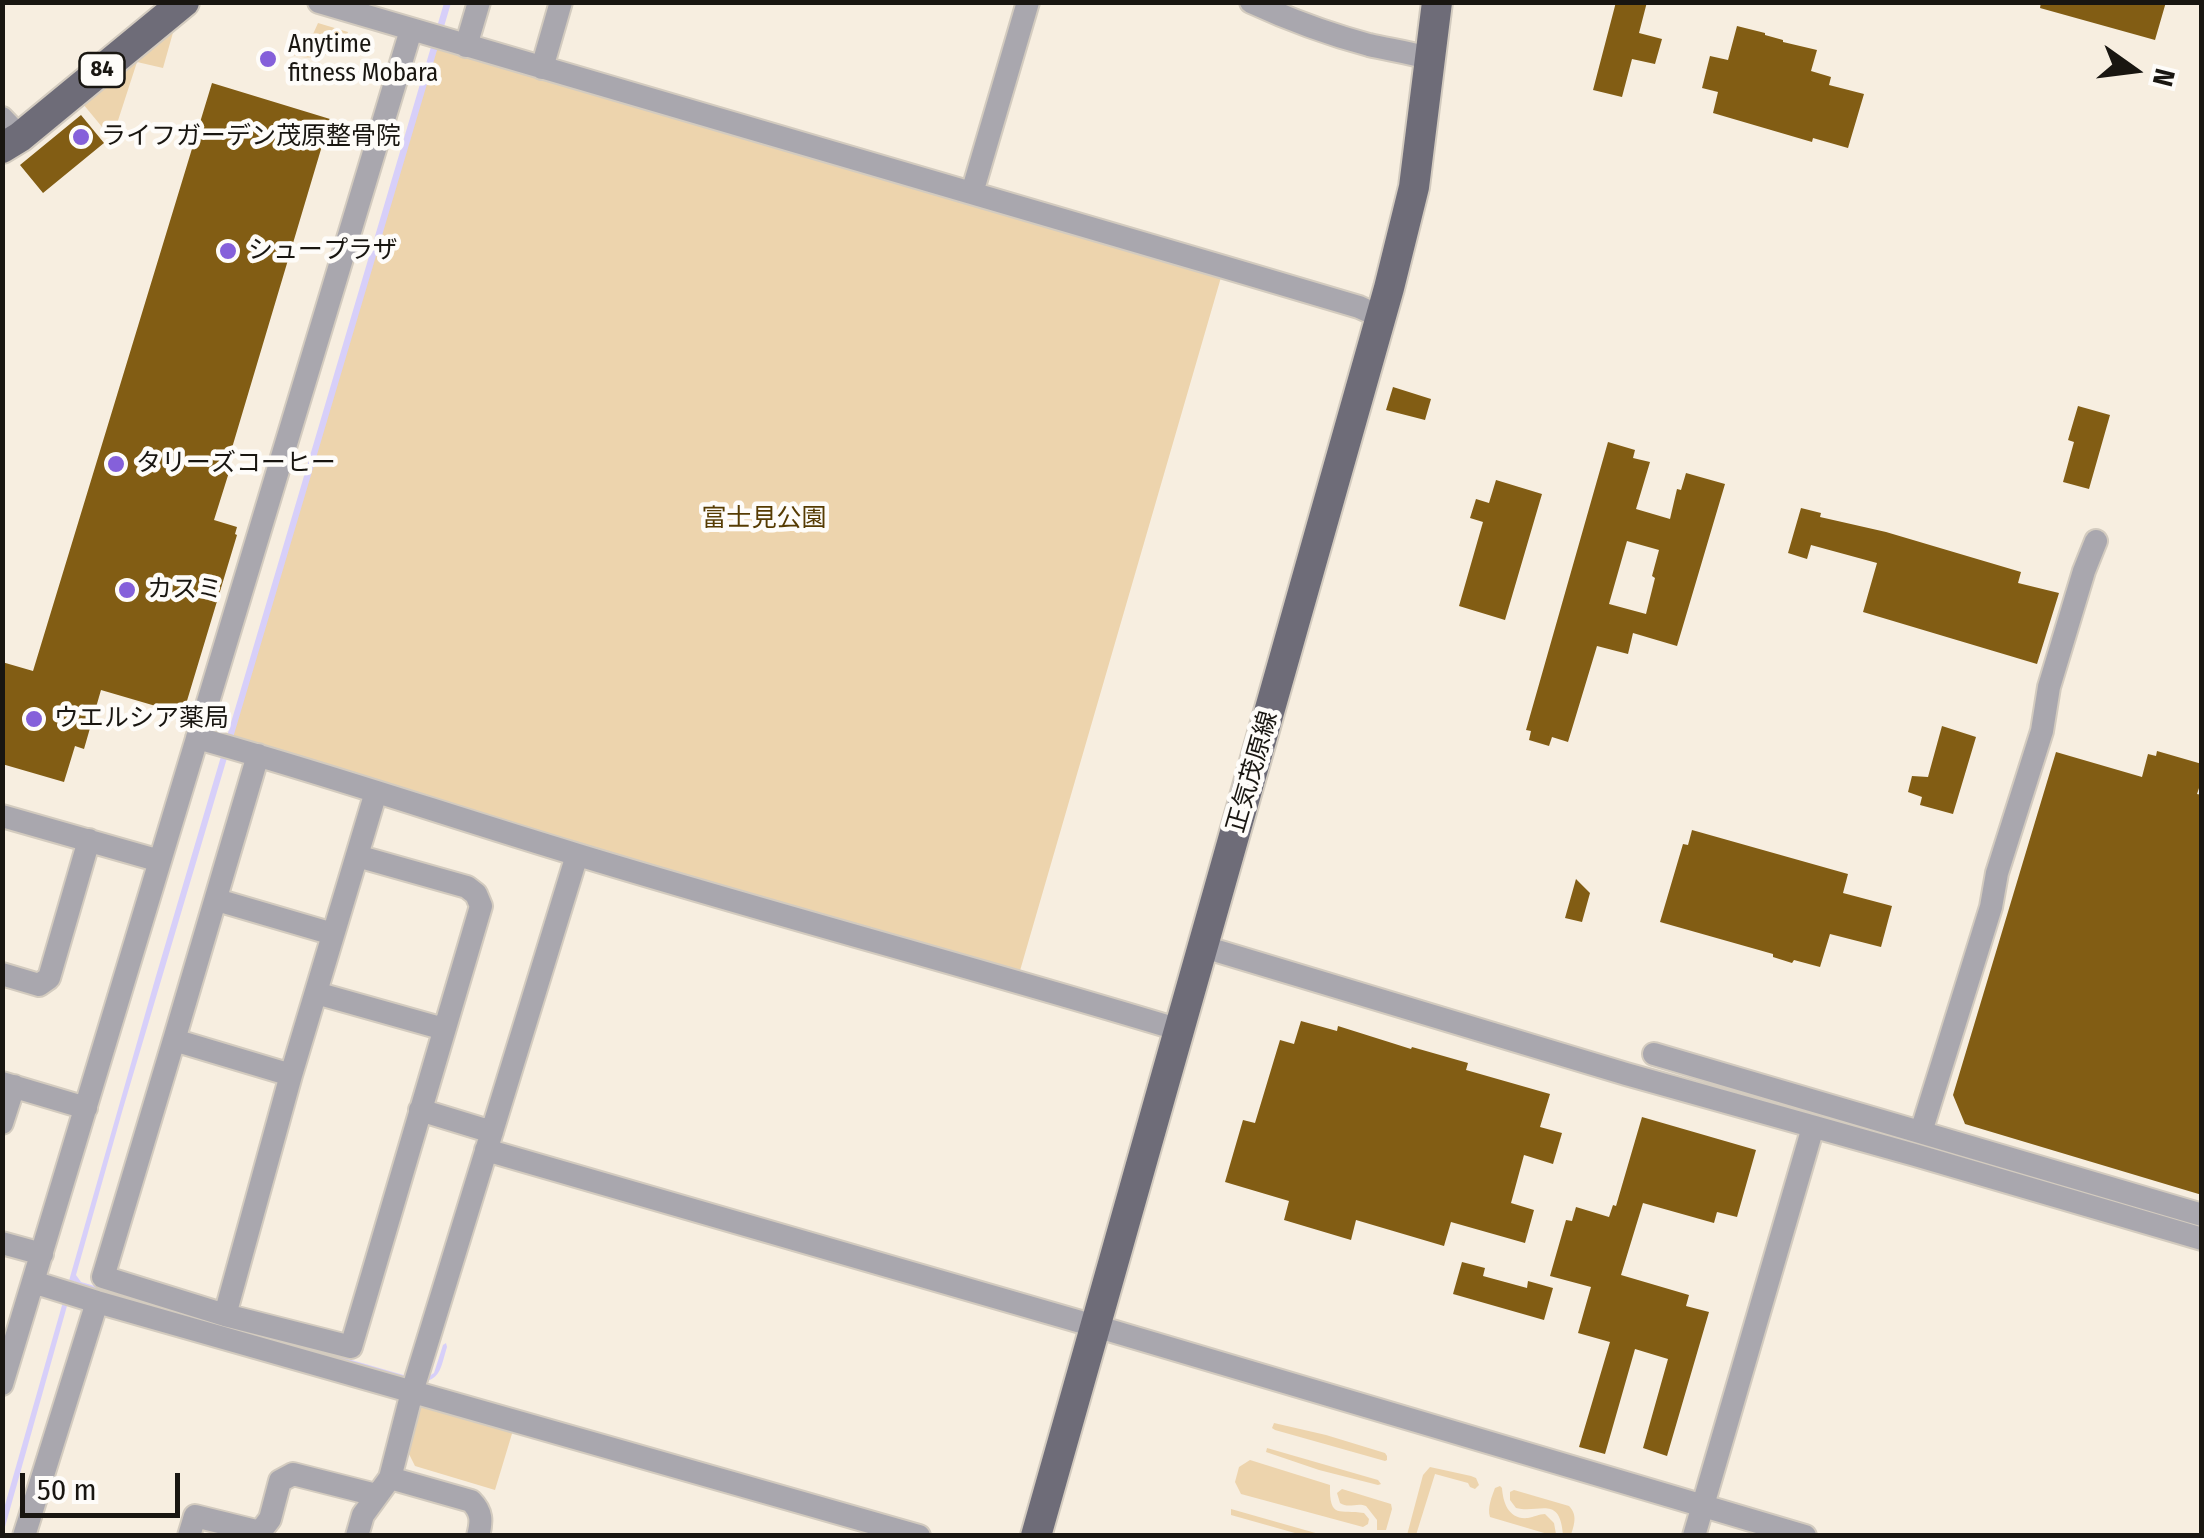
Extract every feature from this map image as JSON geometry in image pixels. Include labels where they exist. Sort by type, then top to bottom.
[{"type":"main road","name":"84","points":[[8,134],[184,2]]},
{"type":"main road","name":"正気茂原線","points":[[1036,1536],[1382,317],[1414,187],[1437,2]]},
{"type":"street","points":[[319,2],[1359,307],[1382,317]]},
{"type":"street","points":[[466,46],[479,2]]},
{"type":"street","points":[[542,68],[562,2]]},
{"type":"street","points":[[972,194],[1028,2]]},
{"type":"street","points":[[1251,2],[1301,25],[1430,59]]},
{"type":"street","points":[[2,1384],[411,30]]},
{"type":"street","points":[[1921,1132],[2042,731],[2049,686],[2096,542]]},
{"type":"street","points":[[197,738],[578,855],[1180,1030]]},
{"type":"street","points":[[258,755],[103,1277],[350,1348],[480,906],[476,894],[467,888],[357,856]]},
{"type":"street","points":[[225,1315],[291,1075],[376,792]]},
{"type":"street","points":[[2,816],[160,861]]},
{"type":"street","points":[[2,974],[38,985],[49,978],[89,840]]},
{"type":"street","points":[[357,1536],[363,1515],[383,1486],[578,855]]},
{"type":"street","points":[[217,900],[333,934]]},
{"type":"street","points":[[1204,947],[1626,1074],[2202,1239]]},
{"type":"street","points":[[316,993],[444,1028]]},
{"type":"street","points":[[174,1040],[291,1075]]},
{"type":"street","points":[[1654,1054],[2202,1216]]},
{"type":"street","points":[[2,1123],[8,1085],[86,1108]]},
{"type":"street","points":[[420,1110],[489,1141],[1805,1536]]},
{"type":"street","points":[[1694,1536],[1814,1127]]},
{"type":"street","points":[[2,1243],[42,1254]]},
{"type":"street","points":[[33,1282],[919,1536]]},
{"type":"street","points":[[24,1536],[98,1302]]},
{"type":"street","points":[[189,1536],[195,1516],[258,1534],[270,1518],[280,1481],[293,1474],[470,1501],[479,1509],[478,1536]]},
{"type":"green space","points":[[318,23],[348,32],[345,40],[326,55],[293,55],[305,52]]},
{"type":"green space","points":[[174,29],[163,68],[137,62],[112,139],[83,104]]},
{"type":"green space","name":"富士見公園","points":[[439,38],[1224,267],[1017,981],[229,748]]},
{"type":"green space","points":[[422,1401],[514,1427],[495,1490],[415,1466],[408,1452]]},
{"type":"green space","points":[[1274,1423],[1385,1453],[1387,1460],[1275,1430]]},
{"type":"green space","points":[[1267,1448],[1381,1484],[1319,1470],[1266,1452]]},
{"type":"green space","points":[[1250,1460],[1330,1485],[1334,1508],[1364,1513],[1368,1524],[1363,1527],[1241,1494],[1235,1482],[1239,1467]]},
{"type":"green space","points":[[1430,1467],[1471,1476],[1479,1485],[1475,1489],[1468,1483],[1435,1474],[1416,1535],[1407,1535],[1423,1475]]},
{"type":"green space","points":[[1500,1486],[1512,1513],[1521,1518],[1545,1514],[1554,1523],[1556,1534],[1490,1517],[1491,1498]]},
{"type":"green space","points":[[1342,1489],[1391,1504],[1386,1530],[1377,1530],[1377,1520],[1366,1506],[1340,1503],[1337,1493]]},
{"type":"green space","points":[[1514,1490],[1569,1506],[1574,1516],[1571,1535],[1563,1535],[1558,1514],[1553,1510],[1516,1508],[1510,1500]]},
{"type":"green space","points":[[1231,1509],[1321,1535],[1302,1535],[1231,1515]]},
{"type":"shaded area","points":[[444,3],[451,3],[76,1275],[81,1282],[407,1376],[426,1378],[434,1373],[443,1345],[446,1343],[447,1347],[436,1376],[418,1382],[74,1281],[3,1534],[3,1512],[156,976]]},
{"type":"building","points":[[1616,2],[1647,2],[1639,33],[1662,39],[1655,64],[1632,59],[1622,97],[1593,90]]},
{"type":"building","points":[[2041,2],[2166,2],[2155,40],[2040,8]]},
{"type":"building","points":[[1737,26],[1817,50],[1811,71],[1831,77],[1829,85],[1864,94],[1848,148],[1813,138],[1812,142],[1713,113],[1718,92],[1702,88],[1710,56],[1728,60]]},
{"type":"building","points":[[212,83],[330,119],[226,468],[230,469],[214,520],[237,527],[237,535],[183,714],[101,690],[84,749],[75,746],[64,782],[2,764],[2,662],[33,671]]},
{"type":"building","points":[[81,115],[104,143],[43,193],[20,165]]},
{"type":"building","points":[[1393,387],[1431,399],[1425,420],[1386,410]]},
{"type":"building","points":[[2078,406],[2110,415],[2089,489],[2063,482],[2074,442],[2068,440]]},
{"type":"building","points":[[1608,442],[1635,450],[1633,458],[1650,462],[1636,509],[1670,519],[1677,489],[1681,490],[1686,473],[1725,484],[1677,646],[1633,633],[1628,654],[1597,646],[1568,742],[1552,737],[1549,746],[1529,740],[1531,731],[1526,730]],"holes":[[[1627,541],[1659,550],[1646,614],[1609,604]]]},
{"type":"building","points":[[1496,480],[1542,494],[1505,620],[1459,606],[1483,522],[1470,518],[1476,499],[1489,503]]},
{"type":"building","points":[[1801,508],[1821,513],[1820,517],[2021,572],[2018,583],[2059,593],[2037,664],[1863,612],[1877,563],[1811,545],[1807,559],[1788,553]]},
{"type":"building","points":[[1942,726],[1976,737],[1953,814],[1920,805],[1922,797],[1908,792],[1912,776],[1928,777]]},
{"type":"building","points":[[2157,751],[2202,764],[2197,794],[2202,795],[2202,1195],[1965,1124],[1953,1095],[2056,752],[2142,777],[2148,754],[2156,756]]},
{"type":"building","points":[[1692,830],[1848,874],[1843,893],[1892,906],[1881,947],[1830,934],[1820,967],[1794,960],[1792,963],[1660,922],[1683,844],[1688,845]]},
{"type":"building","points":[[1576,879],[1590,893],[1582,922],[1565,918]]},
{"type":"building","points":[[1301,1021],[1337,1031],[1338,1026],[1468,1063],[1466,1070],[1550,1094],[1540,1127],[1562,1133],[1553,1164],[1524,1155],[1511,1203],[1534,1210],[1525,1243],[1451,1222],[1444,1246],[1356,1220],[1351,1240],[1284,1220],[1289,1201],[1225,1182],[1243,1120],[1255,1123],[1280,1040],[1294,1044]]},
{"type":"building","points":[[1642,1117],[1756,1150],[1737,1217],[1717,1212],[1714,1223],[1643,1203],[1621,1275],[1689,1295],[1686,1306],[1709,1312],[1667,1456],[1643,1448],[1668,1359],[1635,1349],[1605,1454],[1579,1447],[1610,1342],[1578,1333],[1591,1287],[1550,1276],[1566,1220],[1572,1221],[1576,1207],[1609,1217],[1613,1205],[1616,1206]]},
{"type":"building","points":[[1462,1262],[1485,1268],[1483,1276],[1527,1288],[1528,1281],[1553,1288],[1544,1320],[1453,1294]]},
{"type":"place","name":"Anytime fitness Mobara","points":[[268,59]]},
{"type":"place","name":"ライフガーデン茂原整骨院","points":[[81,137]]},
{"type":"place","name":"シュープラザ","points":[[228,251]]},
{"type":"place","name":"タリーズコーヒー","points":[[116,464]]},
{"type":"place","name":"カスミ","points":[[127,590]]},
{"type":"place","name":"ウエルシア薬局","points":[[34,719]]}]
